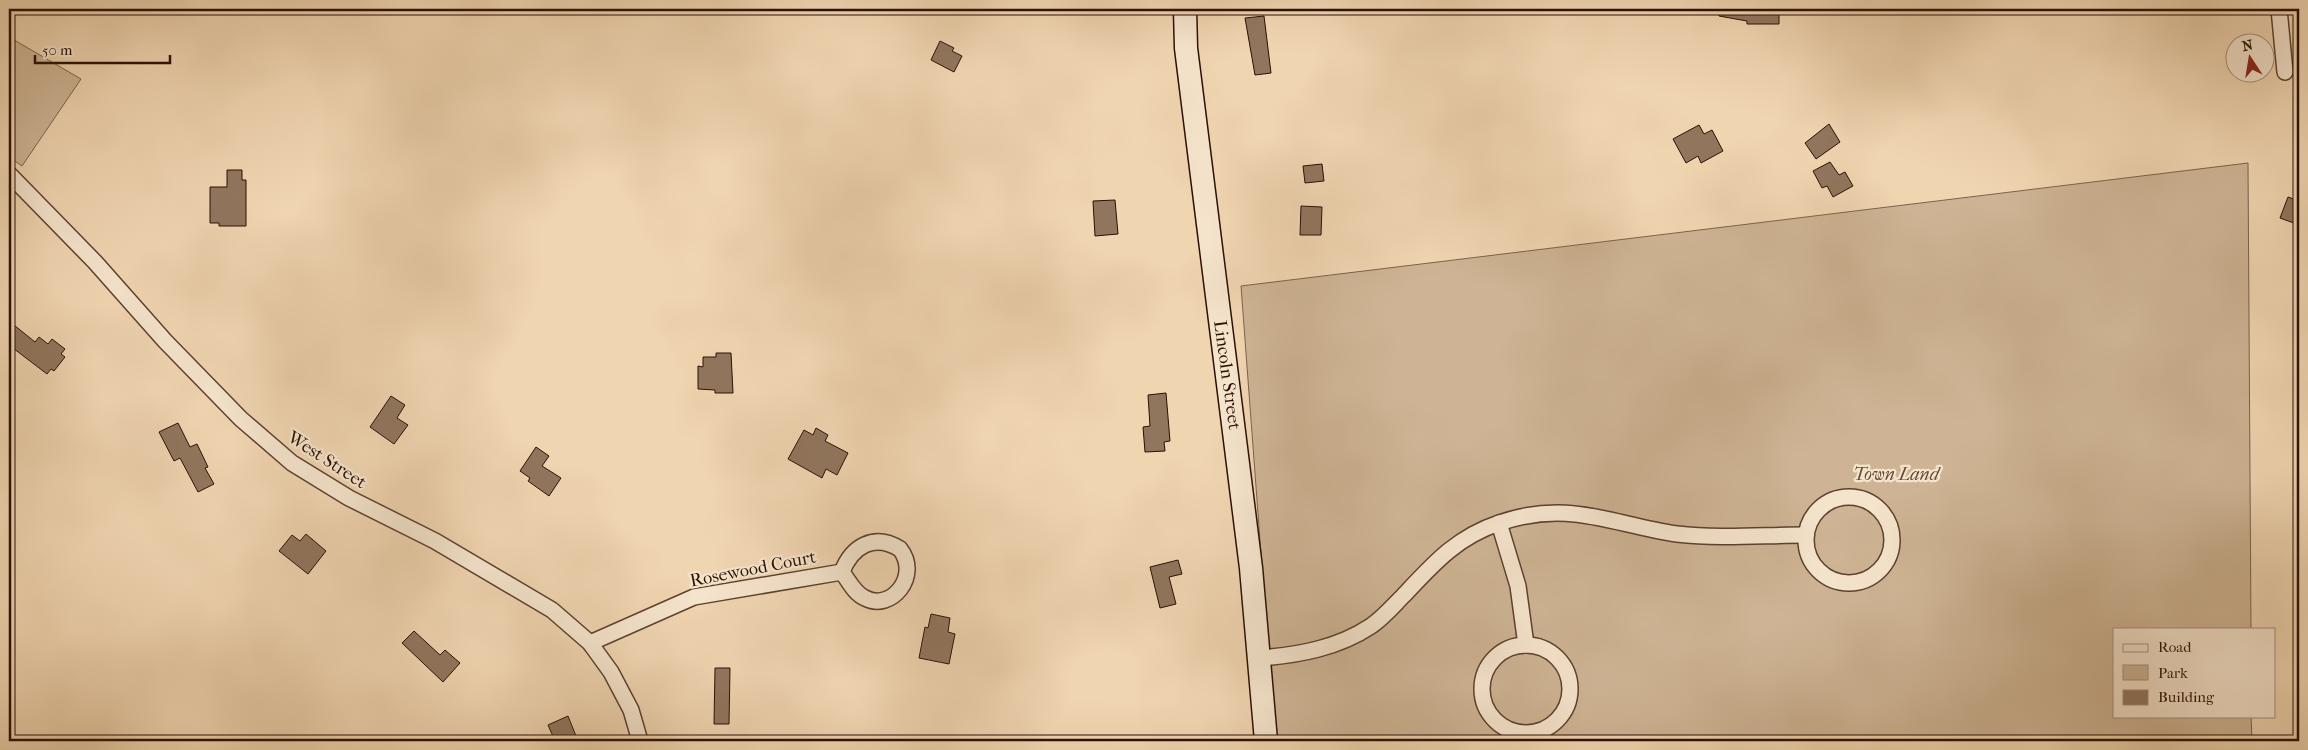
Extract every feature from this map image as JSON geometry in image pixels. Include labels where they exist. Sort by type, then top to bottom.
[{"type":"main road","name":"Lincoln Street","points":[[1185,9],[1186,48],[1238,456],[1260,658],[1266,741]]},
{"type":"street","points":[[2279,9],[2285,72]]},
{"type":"street","name":"West Street","points":[[9,174],[95,262],[164,341],[241,419],[292,463],[349,498],[436,541],[552,610],[590,643],[611,672],[631,710],[640,741]]},
{"type":"street","points":[[1849,496],[1863,499],[1876,506],[1886,517],[1892,531],[1892,546],[1888,560],[1878,572],[1866,580],[1851,584],[1837,582],[1825,577],[1814,568],[1807,555],[1806,535],[1812,516],[1822,505],[1834,499],[1849,496]]},
{"type":"street","points":[[1260,658],[1292,656],[1320,649],[1347,639],[1372,625],[1452,546],[1470,534],[1533,513],[1563,512],[1595,515],[1677,534],[1718,537],[1806,535]]},
{"type":"street","points":[[1499,523],[1518,586],[1526,645]]},
{"type":"street","name":"Rosewood Court","points":[[878,542],[900,548],[908,565],[908,573],[903,587],[893,595],[875,600],[863,598],[842,572],[850,555],[856,549],[878,542]]},
{"type":"street","name":"Rosewood Court","points":[[590,643],[694,597],[842,572]]},
{"type":"street","points":[[1526,645],[1541,647],[1554,654],[1564,666],[1569,680],[1570,694],[1565,709],[1556,721],[1543,729],[1529,732],[1515,731],[1502,726],[1492,716],[1485,704],[1482,691],[1484,677],[1490,664],[1499,654],[1511,647],[1526,645]]},
{"type":"green space","points":[[9,37],[81,79],[22,166],[9,157]]},
{"type":"green space","name":"Town Land","points":[[2248,163],[2251,628],[2113,628],[2113,718],[2251,718],[2252,741],[1275,741],[1241,286]]},
{"type":"building","points":[[1720,9],[1779,9],[1779,24],[1747,24],[1747,21],[1719,16]]},
{"type":"building","points":[[1264,16],[1271,73],[1255,75],[1245,18]]},
{"type":"building","points":[[940,41],[954,48],[952,51],[962,56],[954,72],[931,60]]},
{"type":"building","points":[[1829,124],[1840,142],[1816,159],[1805,143]]},
{"type":"building","points":[[1699,125],[1704,134],[1712,130],[1723,151],[1701,163],[1698,156],[1686,163],[1673,139]]},
{"type":"building","points":[[1830,162],[1839,175],[1845,172],[1853,186],[1833,197],[1827,186],[1822,188],[1813,171]]},
{"type":"building","points":[[1322,164],[1324,181],[1305,183],[1303,166]]},
{"type":"building","points":[[227,170],[242,170],[242,180],[246,180],[246,226],[219,226],[219,223],[210,223],[210,187],[227,187]]},
{"type":"building","points":[[2288,197],[2299,201],[2299,225],[2280,218]]},
{"type":"building","points":[[1115,200],[1118,234],[1095,236],[1093,201]]},
{"type":"building","points":[[1301,206],[1322,207],[1321,235],[1300,235]]},
{"type":"building","points":[[9,321],[35,342],[39,337],[48,344],[52,339],[65,349],[61,354],[65,357],[54,371],[51,369],[47,374],[9,345]]},
{"type":"building","points":[[716,353],[731,353],[733,393],[715,393],[715,390],[698,389],[698,366],[703,367],[703,357],[716,357]]},
{"type":"building","points":[[1166,393],[1170,441],[1164,442],[1165,451],[1145,452],[1143,427],[1150,426],[1148,395]]},
{"type":"building","points":[[391,396],[405,405],[397,418],[408,425],[394,444],[370,427]]},
{"type":"building","points":[[178,423],[190,447],[197,444],[208,467],[205,468],[214,484],[198,492],[180,458],[174,461],[159,432]]},
{"type":"building","points":[[816,428],[828,435],[825,441],[848,453],[837,475],[826,469],[822,478],[788,459],[804,430],[813,435]]},
{"type":"building","points":[[536,447],[549,456],[542,466],[561,478],[549,496],[528,481],[530,478],[520,471]]},
{"type":"building","points":[[306,534],[326,551],[308,574],[279,551],[292,535],[300,541]]},
{"type":"building","points":[[1178,560],[1182,574],[1169,577],[1176,604],[1160,608],[1150,567]]},
{"type":"building","points":[[931,614],[950,618],[948,632],[955,634],[949,664],[919,658],[925,627],[928,628]]},
{"type":"building","points":[[414,631],[440,655],[445,650],[460,663],[443,682],[402,643]]},
{"type":"building","points":[[715,668],[730,668],[729,724],[714,724]]},
{"type":"building","points":[[568,716],[578,741],[555,741],[548,725]]}]
